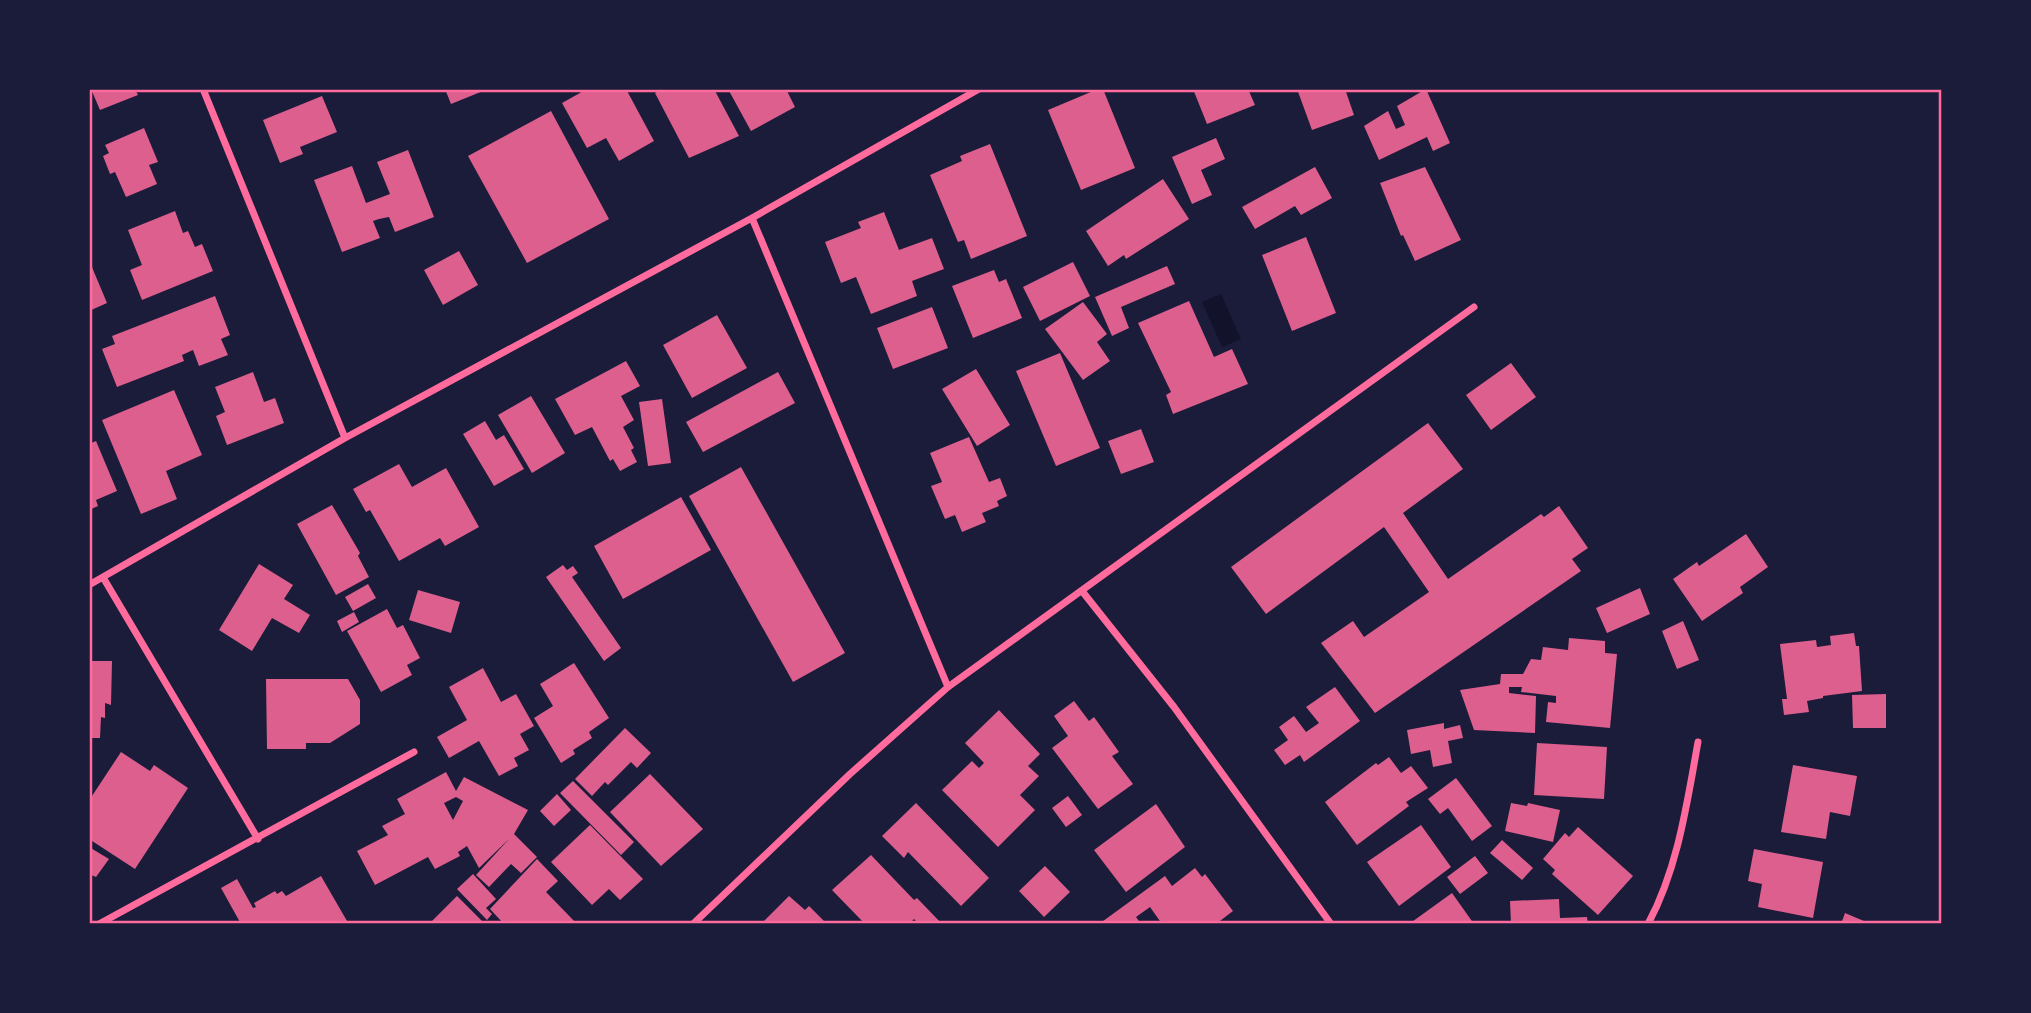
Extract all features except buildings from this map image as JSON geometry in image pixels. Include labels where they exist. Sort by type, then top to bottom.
[{"type":"street","points":[[203,89],[345,438]]},
{"type":"street","points":[[89,585],[104,579],[345,438],[752,218],[979,89]]},
{"type":"street","points":[[752,218],[947,687]]},
{"type":"street","points":[[693,924],[850,774],[947,687],[1474,307]]},
{"type":"street","points":[[104,579],[258,839]]},
{"type":"street","points":[[1082,591],[1174,707],[1331,924]]},
{"type":"street","points":[[1648,924],[1671,865],[1685,813],[1698,742]]},
{"type":"street","points":[[99,924],[414,752]]},
{"type":"shaded area","points":[[1221,294],[1241,339],[1222,347],[1202,302]]}]
